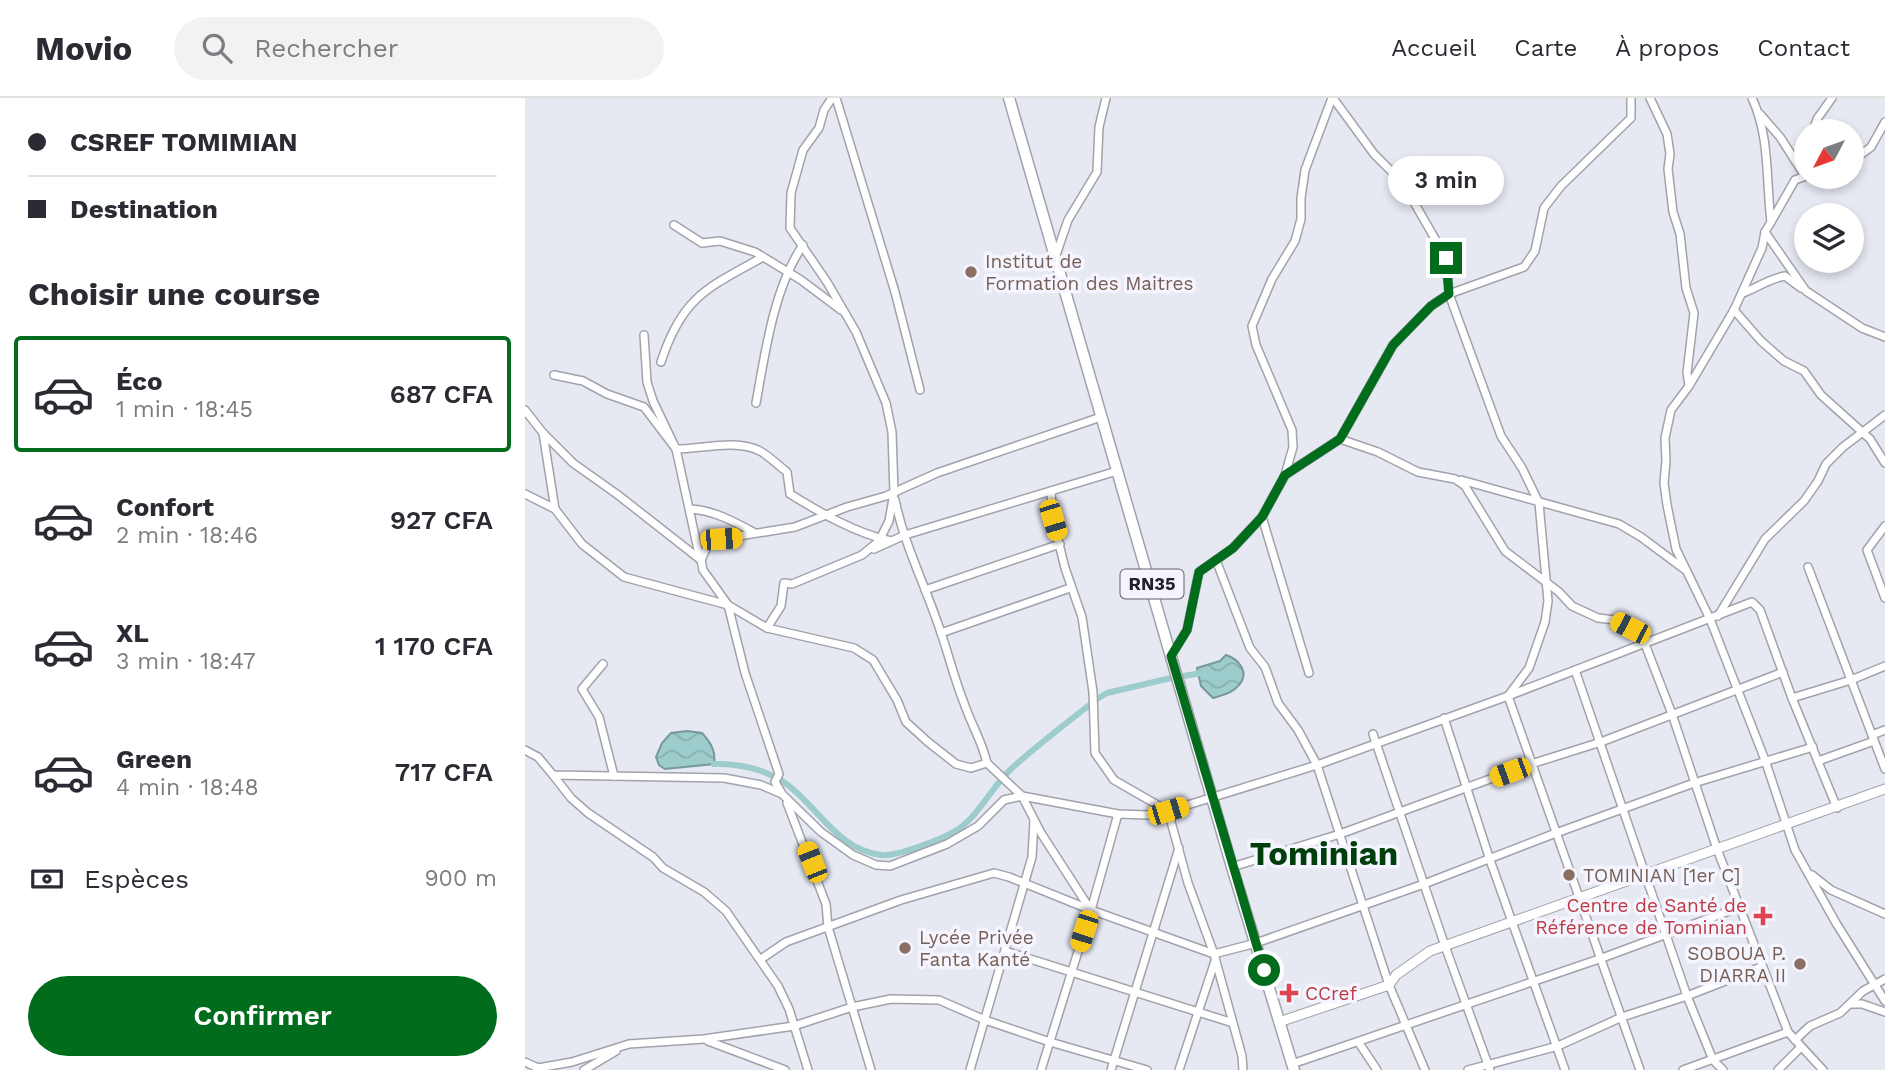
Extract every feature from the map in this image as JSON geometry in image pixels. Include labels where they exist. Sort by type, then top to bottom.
[{"type":"main road","name":"RN35","points":[[1009,98],[1212,798],[1294,1067]]},
{"type":"street","points":[[834,98],[824,110],[820,128],[803,150],[791,193],[790,228],[845,312],[887,403],[892,432],[894,493],[889,521],[880,538],[862,555]]},
{"type":"street","points":[[834,98],[895,292],[920,390]]},
{"type":"street","points":[[1055,259],[1068,220],[1097,172],[1099,127],[1106,98]]},
{"type":"street","points":[[1333,98],[1374,154],[1403,183],[1446,258],[1449,294],[1501,436],[1522,468],[1538,503],[1548,601],[1538,649],[1524,676],[1508,696]]},
{"type":"street","points":[[1171,656],[1187,630],[1199,572],[1233,548],[1262,517],[1285,475],[1293,447],[1292,430],[1256,345],[1252,326],[1272,279],[1295,241],[1301,219],[1305,170],[1333,98]]},
{"type":"street","points":[[1285,475],[1340,439],[1393,345],[1431,306],[1449,294],[1524,267],[1535,251],[1544,208],[1561,186],[1631,118],[1630,98]]},
{"type":"street","points":[[1650,98],[1667,134],[1673,212],[1680,234],[1686,288],[1693,313],[1687,373],[1689,386]]},
{"type":"street","points":[[1752,98],[1765,140],[1771,222]]},
{"type":"street","points":[[1817,119],[1832,98]]},
{"type":"street","points":[[1759,114],[1780,137],[1794,158]]},
{"type":"street","points":[[1864,152],[1871,147],[1885,122]]},
{"type":"street","points":[[1794,182],[1765,232],[1762,248],[1734,310],[1689,386],[1671,410],[1665,438],[1667,461],[1664,483],[1676,549],[1714,618],[1737,689],[1788,824],[1794,850],[1885,1001]]},
{"type":"street","points":[[674,225],[702,243],[720,241],[755,252],[801,280],[845,312]]},
{"type":"street","points":[[1765,232],[1806,291]]},
{"type":"street","points":[[756,403],[772,321],[792,260],[803,245]]},
{"type":"street","points":[[661,362],[677,320],[702,292],[763,257]]},
{"type":"street","points":[[1743,293],[1775,277],[1785,276],[1862,328],[1885,337]]},
{"type":"street","points":[[1734,310],[1761,341],[1784,361],[1804,371],[1821,395],[1870,439],[1885,463]]},
{"type":"street","points":[[644,335],[647,382],[676,449],[703,569],[728,606],[745,673],[782,794],[812,862],[826,904],[828,927],[870,1070]]},
{"type":"street","points":[[554,374],[583,381],[607,394],[644,407],[676,449]]},
{"type":"street","points":[[525,410],[573,463],[701,559]]},
{"type":"street","points":[[1714,618],[1765,539],[1804,501],[1832,456],[1885,415]]},
{"type":"street","points":[[701,559],[707,547],[721,539],[795,527],[894,493],[937,473],[1101,416]]},
{"type":"street","points":[[543,433],[555,509]]},
{"type":"street","points":[[1340,439],[1370,448],[1418,472],[1455,479],[1619,524],[1687,572]]},
{"type":"street","points":[[676,449],[702,449],[725,444],[759,450],[787,472],[790,494],[825,515],[891,541]]},
{"type":"street","points":[[767,628],[781,606],[784,583],[792,584],[905,535],[1117,471]]},
{"type":"street","points":[[1455,479],[1465,486],[1505,551],[1559,592],[1572,606],[1598,618],[1615,620],[1630,628],[1645,644],[1672,714],[1717,849],[1788,1032],[1823,1070]]},
{"type":"street","points":[[1051,491],[1053,520],[1070,588],[1082,617],[1093,692],[1095,753],[1114,780],[1168,811],[1188,883],[1214,957],[1242,1056],[1243,1070]]},
{"type":"street","points":[[894,493],[905,535],[968,715],[983,745],[987,763],[1022,796],[1034,820],[1091,910]]},
{"type":"street","points":[[525,494],[555,509],[582,544],[624,577],[728,606],[767,628],[854,648],[873,660],[897,700],[906,722],[936,749],[956,764],[971,768],[987,763]]},
{"type":"street","points":[[689,509],[730,519],[755,533]]},
{"type":"street","points":[[1262,517],[1309,674]]},
{"type":"street","points":[[1885,526],[1867,550],[1885,598]]},
{"type":"street","points":[[925,590],[1060,544]]},
{"type":"street","points":[[1216,560],[1250,648],[1265,667],[1277,703],[1298,730],[1317,765],[1389,985],[1425,1070]]},
{"type":"street","points":[[1808,567],[1885,769]]},
{"type":"street","points":[[941,633],[1070,588]]},
{"type":"street","points":[[553,775],[724,778],[761,785],[782,794],[821,831],[853,855],[876,865],[890,866],[947,844],[978,826],[1004,800],[1022,796],[1118,814],[1147,815],[1168,811],[1317,765],[1508,696],[1752,602],[1758,607],[1837,808]]},
{"type":"street","points":[[603,664],[582,689],[599,718],[614,776]]},
{"type":"street","points":[[1792,698],[1851,680],[1885,666]]},
{"type":"street","points":[[1575,670],[1688,996],[1713,1060],[1723,1070]]},
{"type":"street","points":[[1233,867],[1340,834],[1531,764],[1601,742],[1783,672]]},
{"type":"street","points":[[1508,696],[1640,1070]]},
{"type":"street","points":[[1444,718],[1490,860],[1565,1070]]},
{"type":"street","points":[[1818,761],[1873,738],[1885,730]]},
{"type":"street","points":[[1373,734],[1465,1005],[1489,1067]]},
{"type":"street","points":[[761,959],[786,942],[901,900],[993,873],[1214,957],[1424,884],[1694,783],[1813,747]]},
{"type":"street","points":[[525,750],[538,757],[571,798],[589,813],[653,857],[663,868],[704,892],[726,911],[778,986],[789,1009],[808,1070]]},
{"type":"street","points":[[1279,1022],[1389,985],[1397,975],[1430,951],[1885,789]]},
{"type":"street","points":[[1041,1070],[1118,814]]},
{"type":"street","points":[[970,1070],[1032,857],[1034,820]]},
{"type":"street","points":[[1111,1070],[1179,847]]},
{"type":"street","points":[[1808,871],[1831,890],[1885,914]]},
{"type":"street","points":[[1294,1067],[1739,908]]},
{"type":"street","points":[[1005,951],[1233,1023]]},
{"type":"street","points":[[1179,1070],[1214,957]]},
{"type":"street","points":[[1468,1070],[1489,1067],[1558,1046],[1622,1017],[1688,996],[1761,967]]},
{"type":"street","points":[[1778,1070],[1810,1026],[1840,1013],[1863,991],[1885,979]]},
{"type":"street","points":[[525,1062],[538,1068],[572,1062],[629,1044],[704,1039],[794,1026],[852,1007],[891,999],[939,1000],[985,1020],[1050,1042],[1147,1070]]},
{"type":"street","points":[[1851,1004],[1862,1004],[1885,1012]]},
{"type":"street","points":[[1683,1070],[1788,1032]]},
{"type":"street","points":[[704,1039],[785,1070]]},
{"type":"street","points":[[1359,1043],[1377,1070]]},
{"type":"street","points":[[584,1070],[629,1044]]},
{"type":"water","points":[[1226,655],[1241,667],[1242,680],[1234,690],[1213,698],[1201,686],[1197,668],[1220,661]]},
{"type":"water","points":[[671,733],[702,733],[713,751],[714,764],[665,769],[659,765],[656,757],[662,743]]},
{"type":"waterway","points":[[1184,676],[1201,673]]},
{"type":"waterway","points":[[714,764],[741,766],[769,774],[797,792],[829,826],[852,845],[888,855],[938,840],[961,827],[1010,770],[1097,699],[1107,693],[1171,678]]},
{"type":"place","name":"Institut de Formation des Maitres","points":[[971,272]]},
{"type":"place","name":"TOMINIAN [1er C]","points":[[1569,875]]},
{"type":"place","name":"Centre de Santé de Référence de Tominian","points":[[1763,916]]},
{"type":"place","name":"Lycée Privée Fanta Kanté","points":[[905,948]]},
{"type":"place","name":"SOBOUA P. DIARRA II","points":[[1800,964]]},
{"type":"place","name":"CCref","points":[[1289,993]]},
{"type":"district","name":"Tominian","points":[[1324,853]]},
{"type":"route","points":[[1264,970],[1171,656],[1187,630],[1199,572],[1233,548],[1262,517],[1285,475],[1340,439],[1393,345],[1431,306],[1449,294],[1446,258]]}]
